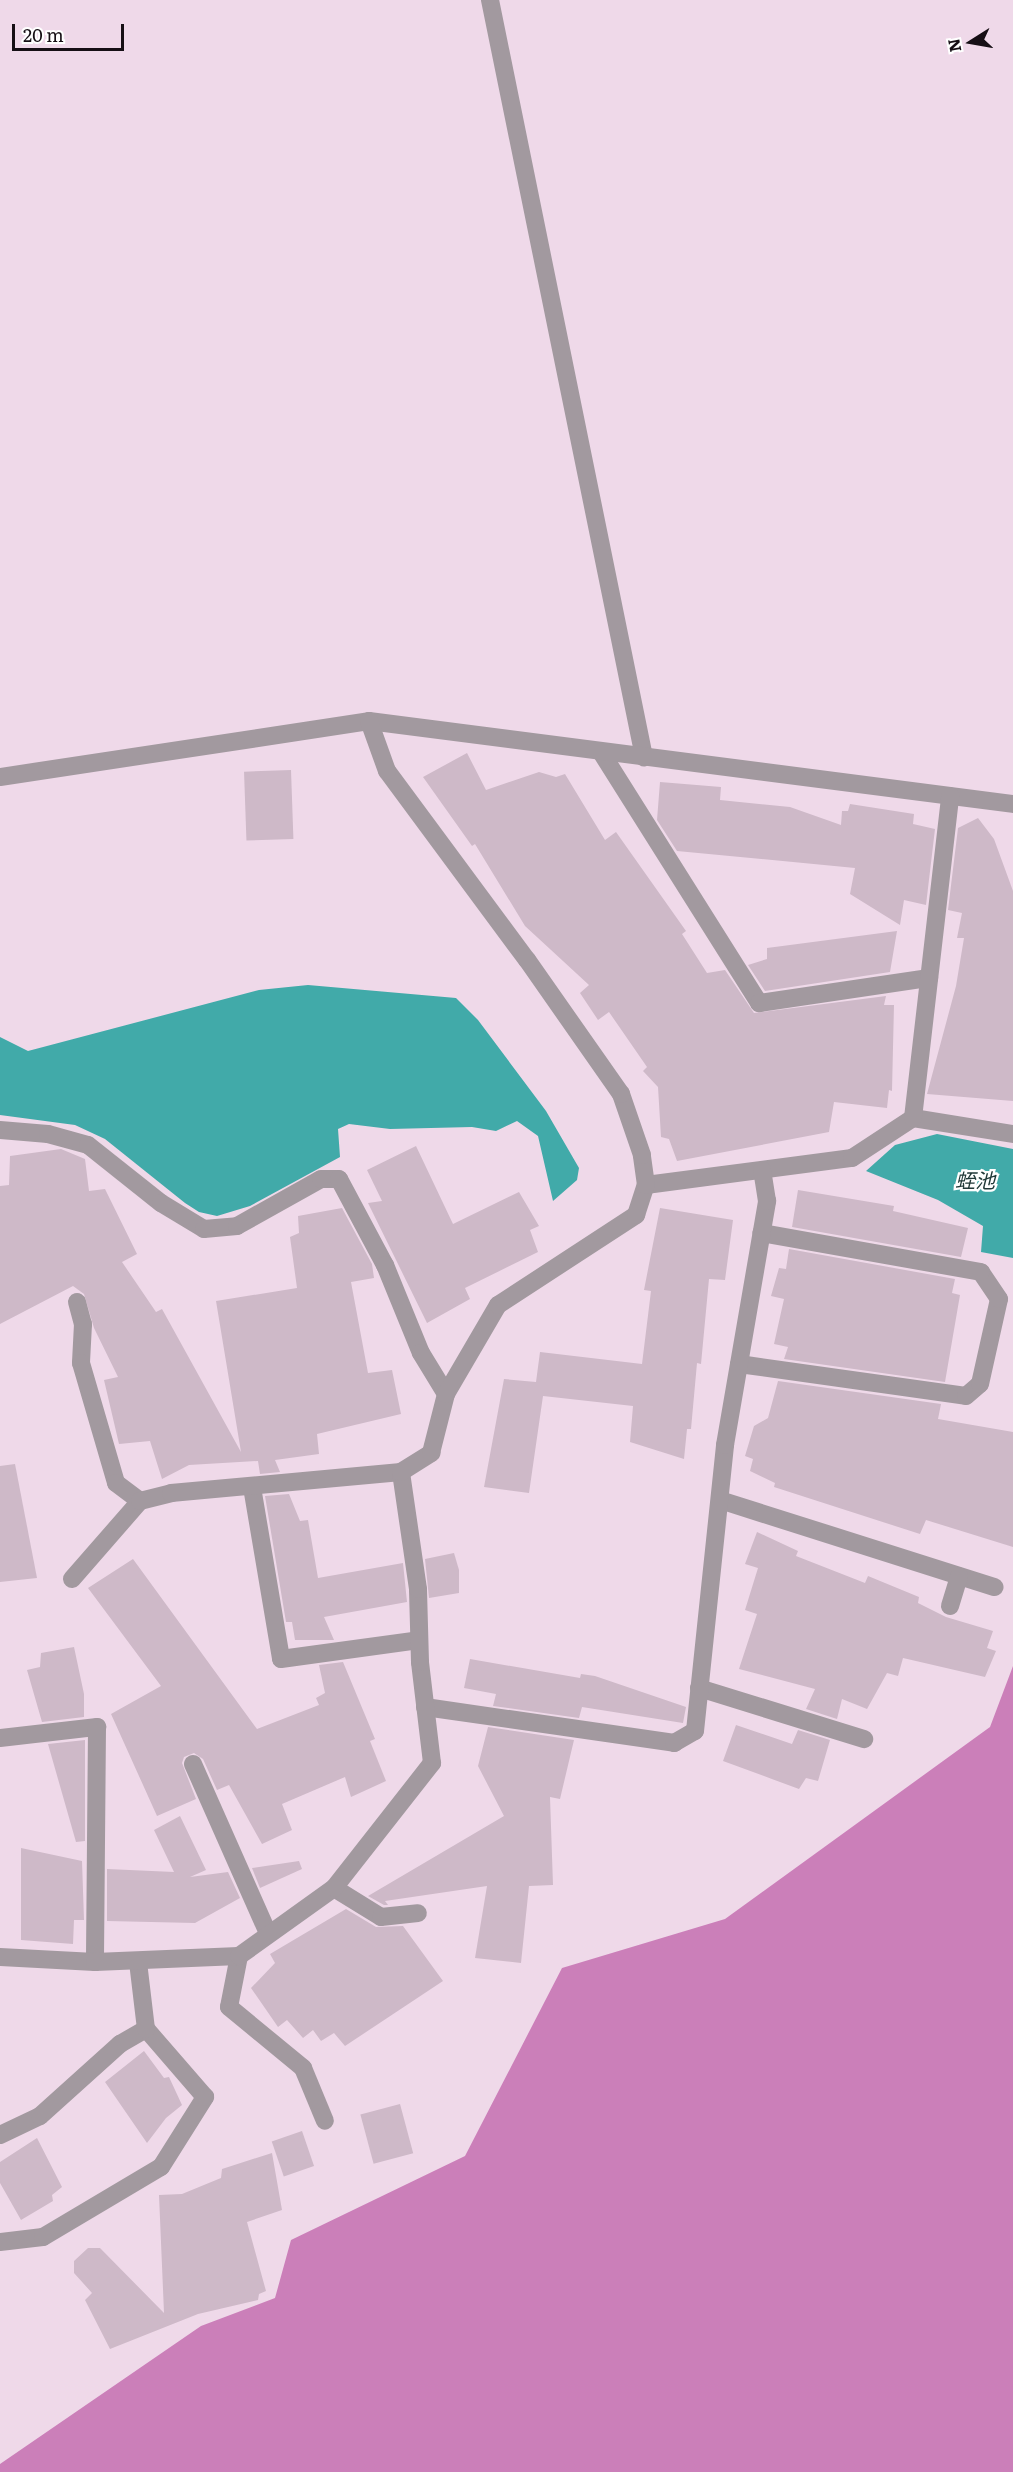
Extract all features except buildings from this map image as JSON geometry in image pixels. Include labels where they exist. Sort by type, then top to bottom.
[{"type":"street","points":[[490,0],[644,757]]},
{"type":"street","points":[[72,1579],[140,1501],[171,1493],[401,1472],[431,1453],[446,1394],[498,1305],[636,1215],[646,1185],[642,1155],[621,1094],[521,950],[387,771],[369,721]]},
{"type":"street","points":[[0,777],[369,721],[1013,804]]},
{"type":"street","points":[[601,752],[759,1003],[929,978]]},
{"type":"street","points":[[913,1118],[950,796]]},
{"type":"street","points":[[646,1185],[852,1158],[913,1118],[1013,1134]]},
{"type":"street","points":[[0,1130],[48,1134],[88,1145],[162,1203],[204,1229],[237,1226],[321,1179],[339,1179],[385,1265],[421,1353],[446,1394]]},
{"type":"street","points":[[425,1707],[674,1743],[695,1731],[720,1500],[739,1364],[767,1201],[762,1170]]},
{"type":"street","points":[[739,1364],[966,1396],[980,1384],[999,1299],[981,1272],[761,1233]]},
{"type":"street","points":[[77,1302],[83,1324],[81,1363],[116,1483],[140,1501]]},
{"type":"street","points":[[0,1957],[138,1962],[239,1956],[268,1933],[334,1888],[432,1763],[419,1640],[417,1589],[401,1472]]},
{"type":"street","points":[[252,1487],[281,1659],[419,1640]]},
{"type":"street","points":[[720,1500],[995,1587]]},
{"type":"street","points":[[950,1606],[959,1576]]},
{"type":"street","points":[[699,1688],[864,1739]]},
{"type":"street","points":[[0,1738],[97,1727],[95,1962]]},
{"type":"street","points":[[193,1764],[268,1933]]},
{"type":"street","points":[[334,1888],[381,1917],[418,1912]]},
{"type":"street","points":[[239,1956],[229,2007],[303,2068],[325,2121]]},
{"type":"street","points":[[0,2242],[43,2236],[161,2166],[206,2097],[146,2029],[138,1962]]},
{"type":"street","points":[[0,2135],[40,2116],[120,2044],[146,2029]]},
{"type":"shaded area","points":[[1013,1666],[1013,2472],[0,2472],[0,2464],[201,2326],[275,2298],[291,2240],[465,2156],[562,1968],[725,1919],[990,1727]]},
{"type":"water","points":[[308,985],[456,998],[478,1020],[546,1111],[579,1168],[577,1180],[553,1201],[538,1136],[517,1121],[496,1131],[472,1127],[390,1129],[349,1124],[338,1129],[340,1157],[250,1206],[217,1216],[199,1212],[105,1139],[75,1125],[0,1115],[0,1037],[28,1051],[259,990]]},
{"type":"water","name":"蛭池","points":[[937,1134],[1013,1149],[1013,1258],[981,1252],[983,1226],[938,1200],[866,1171],[895,1145]]}]
